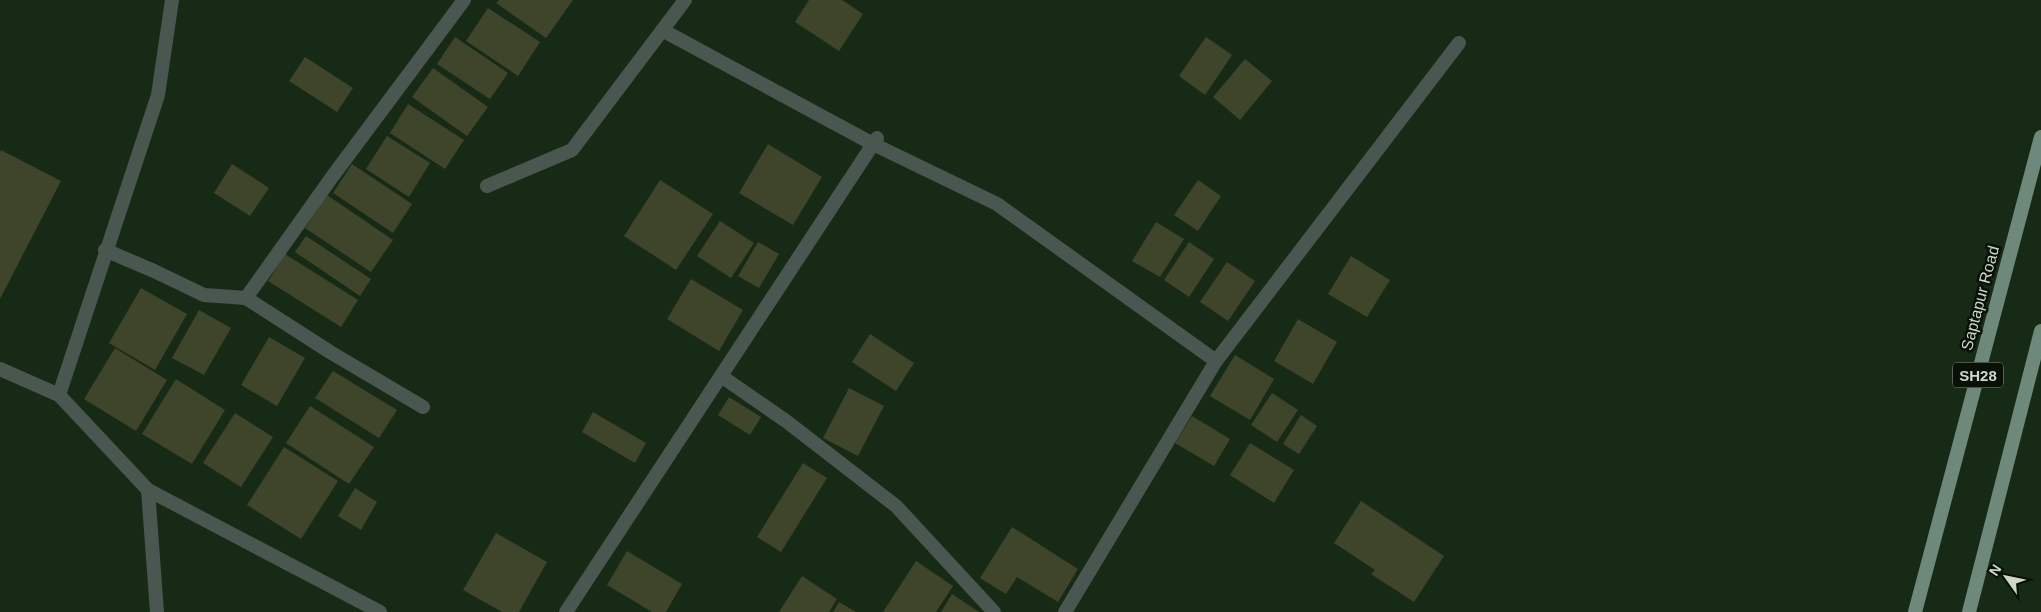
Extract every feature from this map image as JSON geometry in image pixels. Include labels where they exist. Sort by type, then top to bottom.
[{"type":"main road","name":"Saptapur Road","points":[[1915,612],[2041,137]]},
{"type":"main road","name":"SH28","points":[[1969,612],[2041,331]]},
{"type":"street","points":[[58,394],[158,95],[172,0]]},
{"type":"street","points":[[246,298],[332,177],[464,0]]},
{"type":"street","points":[[486,186],[572,150],[685,0]]},
{"type":"street","points":[[662,30],[997,204],[1216,361]]},
{"type":"street","points":[[1065,612],[1216,361],[1459,43]]},
{"type":"street","points":[[566,612],[875,141]]},
{"type":"street","points":[[105,250],[204,295],[246,298],[330,352],[423,407]]},
{"type":"street","points":[[0,369],[58,394],[148,490],[380,612]]},
{"type":"street","points":[[721,376],[786,421],[896,506],[994,612]]},
{"type":"street","points":[[148,490],[157,612]]},
{"type":"building","points":[[499,0],[573,0],[546,38],[496,3]]},
{"type":"building","points":[[809,0],[842,0],[863,14],[839,51],[795,22]]},
{"type":"building","points":[[488,8],[540,42],[518,76],[466,41]]},
{"type":"building","points":[[455,37],[508,73],[490,99],[437,64]]},
{"type":"building","points":[[1206,37],[1232,55],[1205,95],[1179,76]]},
{"type":"building","points":[[305,57],[353,88],[337,112],[289,81]]},
{"type":"building","points":[[1245,59],[1272,81],[1240,120],[1213,97]]},
{"type":"building","points":[[433,68],[488,107],[467,136],[412,97]]},
{"type":"building","points":[[408,104],[464,140],[445,169],[390,133]]},
{"type":"building","points":[[387,136],[430,163],[409,197],[366,169]]},
{"type":"building","points":[[768,144],[822,177],[793,225],[739,193]]},
{"type":"building","points":[[1,150],[61,181],[0,299],[0,152]]},
{"type":"building","points":[[232,164],[269,188],[250,216],[214,193]]},
{"type":"building","points":[[352,164],[412,204],[393,233],[333,193]]},
{"type":"building","points":[[660,180],[713,214],[676,270],[624,236]]},
{"type":"building","points":[[1198,180],[1221,196],[1198,231],[1174,215]]},
{"type":"building","points":[[327,195],[393,240],[371,272],[305,228]]},
{"type":"building","points":[[720,221],[754,243],[731,278],[697,256]]},
{"type":"building","points":[[1156,222],[1184,239],[1160,277],[1132,261]]},
{"type":"building","points":[[306,236],[371,279],[360,296],[295,252]]},
{"type":"building","points":[[758,242],[779,254],[759,288],[738,276]]},
{"type":"building","points":[[1189,242],[1214,259],[1189,297],[1164,280]]},
{"type":"building","points":[[285,254],[358,300],[341,327],[268,281]]},
{"type":"building","points":[[1351,256],[1390,280],[1367,317],[1328,294]]},
{"type":"building","points":[[1227,262],[1255,281],[1228,321],[1200,302]]},
{"type":"building","points":[[691,279],[743,310],[719,351],[667,319]]},
{"type":"building","points":[[141,288],[187,314],[155,370],[109,343]]},
{"type":"building","points":[[199,310],[231,328],[204,375],[172,358]]},
{"type":"building","points":[[1298,319],[1337,342],[1313,384],[1274,361]]},
{"type":"building","points":[[870,334],[914,363],[896,391],[852,362]]},
{"type":"building","points":[[269,337],[305,358],[277,406],[241,385]]},
{"type":"building","points":[[115,348],[167,380],[136,431],[84,399]]},
{"type":"building","points":[[1235,355],[1274,379],[1250,420],[1210,396]]},
{"type":"building","points":[[333,371],[397,410],[379,438],[315,398]]},
{"type":"building","points":[[176,379],[225,410],[192,464],[142,434]]},
{"type":"building","points":[[849,388],[884,406],[858,456],[823,438]]},
{"type":"building","points":[[1272,393],[1298,410],[1277,442],[1251,425]]},
{"type":"building","points":[[729,397],[761,417],[750,435],[718,415]]},
{"type":"building","points":[[310,406],[374,447],[349,484],[286,443]]},
{"type":"building","points":[[593,412],[646,443],[635,463],[582,432]]},
{"type":"building","points":[[235,413],[273,437],[241,487],[203,463]]},
{"type":"building","points":[[1301,415],[1317,426],[1299,454],[1283,444]]},
{"type":"building","points":[[1192,416],[1230,439],[1214,466],[1175,443]]},
{"type":"building","points":[[1250,443],[1294,470],[1274,503],[1230,475]]},
{"type":"building","points":[[284,447],[338,481],[301,539],[247,505]]},
{"type":"building","points":[[803,463],[827,478],[781,552],[757,537]]},
{"type":"building","points":[[355,488],[377,502],[361,530],[338,516]]},
{"type":"building","points":[[1361,501],[1444,556],[1414,602],[1371,574],[1375,570],[1334,543]]},
{"type":"building","points":[[1012,527],[1078,569],[1058,602],[1017,577],[1006,594],[980,578]]},
{"type":"building","points":[[496,533],[547,562],[519,612],[502,612],[463,590]]},
{"type":"building","points":[[627,551],[682,584],[666,612],[652,612],[607,585]]},
{"type":"building","points":[[916,561],[953,586],[936,612],[883,612]]},
{"type":"building","points":[[802,576],[837,599],[829,612],[779,612]]},
{"type":"building","points":[[952,594],[979,612],[941,612]]},
{"type":"building","points":[[839,602],[856,612],[833,612]]}]
